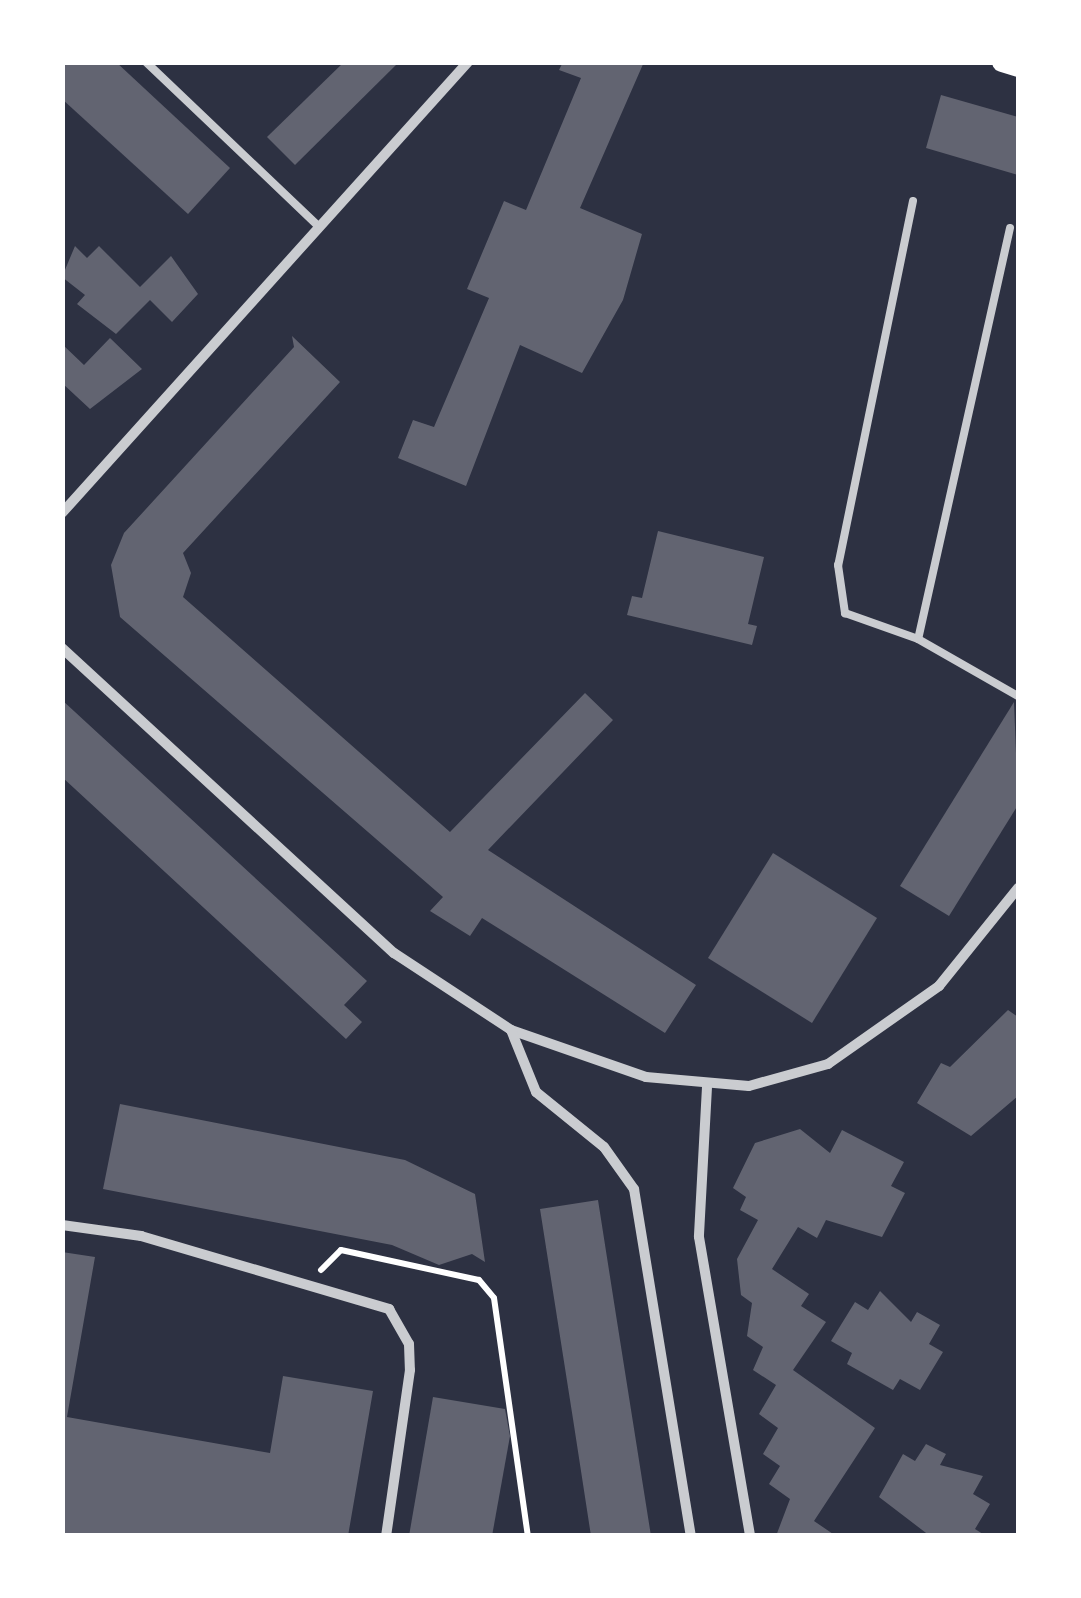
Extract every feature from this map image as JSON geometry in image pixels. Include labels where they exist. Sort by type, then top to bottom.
[{"type":"main road","points":[[1002,62],[1018,67]]},
{"type":"street","points":[[62,513],[317,225],[468,62]]},
{"type":"street","points":[[62,648],[394,953],[510,1030],[646,1077],[707,1088],[780,1080],[868,1043],[939,986],[1018,888]]},
{"type":"street","points":[[510,1030],[536,1092],[586,1129],[634,1189],[691,1536]]},
{"type":"street","points":[[707,1088],[699,1237],[750,1536]]},
{"type":"street","points":[[62,1225],[310,1280],[389,1309],[409,1344],[386,1536]]},
{"type":"lane","points":[[146,62],[317,225]]},
{"type":"lane","points":[[913,200],[838,565],[845,613],[918,639],[1018,696]]},
{"type":"lane","points":[[918,639],[1010,228]]},
{"type":"path","points":[[310,1280],[341,1250],[479,1280],[494,1298],[528,1536]]},
{"type":"building","points":[[62,62],[116,62],[230,168],[188,214],[62,99]]},
{"type":"building","points":[[344,62],[399,62],[295,165],[267,137]]},
{"type":"building","points":[[563,62],[644,62],[580,208],[642,234],[623,300],[582,373],[520,345],[466,486],[398,458],[413,420],[434,427],[489,298],[467,289],[504,201],[526,210],[581,78],[559,70]]},
{"type":"building","points":[[941,95],[1018,117],[1018,175],[926,148]]},
{"type":"building","points":[[75,246],[87,258],[99,246],[140,287],[171,256],[198,294],[172,322],[150,300],[116,334],[77,304],[85,295],[62,277]]},
{"type":"building","points":[[292,336],[340,382],[183,553],[191,573],[183,597],[450,832],[585,693],[613,720],[488,850],[696,985],[665,1033],[482,918],[470,936],[430,911],[443,897],[120,617],[111,565],[124,533],[294,347]]},
{"type":"building","points":[[110,338],[142,369],[90,409],[62,383],[62,344],[84,365]]},
{"type":"building","points":[[658,531],[764,557],[748,624],[757,626],[752,645],[627,615],[632,596],[642,598]]},
{"type":"building","points":[[62,700],[367,981],[344,1005],[362,1022],[346,1039],[62,777]]},
{"type":"building","points":[[1014,702],[1018,805],[949,916],[900,886]]},
{"type":"building","points":[[773,853],[877,918],[812,1023],[708,958]]},
{"type":"building","points":[[1008,1010],[1018,1017],[1018,1096],[971,1136],[917,1103],[941,1063],[950,1067]]},
{"type":"building","points":[[120,1104],[405,1160],[475,1194],[485,1262],[472,1254],[439,1265],[392,1245],[103,1189]]},
{"type":"building","points":[[800,1129],[830,1153],[842,1130],[904,1162],[891,1186],[905,1193],[882,1237],[826,1220],[817,1238],[798,1227],[772,1269],[809,1294],[801,1306],[826,1322],[793,1370],[875,1428],[814,1521],[836,1536],[776,1536],[790,1499],[769,1484],[780,1466],[763,1454],[778,1428],[759,1414],[776,1385],[753,1370],[763,1347],[747,1336],[752,1303],[741,1295],[737,1259],[758,1220],[740,1210],[746,1197],[733,1188],[755,1143]]},
{"type":"building","points":[[598,1200],[651,1536],[591,1536],[540,1209]]},
{"type":"building","points":[[62,1252],[95,1257],[67,1417],[270,1453],[283,1376],[373,1391],[348,1536],[62,1536]]},
{"type":"building","points":[[880,1291],[911,1322],[917,1312],[940,1325],[929,1344],[943,1352],[920,1390],[900,1379],[893,1390],[847,1364],[852,1353],[831,1341],[855,1302],[868,1310]]},
{"type":"building","points":[[433,1397],[505,1409],[510,1436],[492,1536],[409,1536]]},
{"type":"building","points":[[926,1444],[946,1454],[940,1465],[983,1476],[973,1494],[990,1504],[975,1529],[986,1536],[930,1536],[879,1497],[903,1454],[915,1461]]}]
